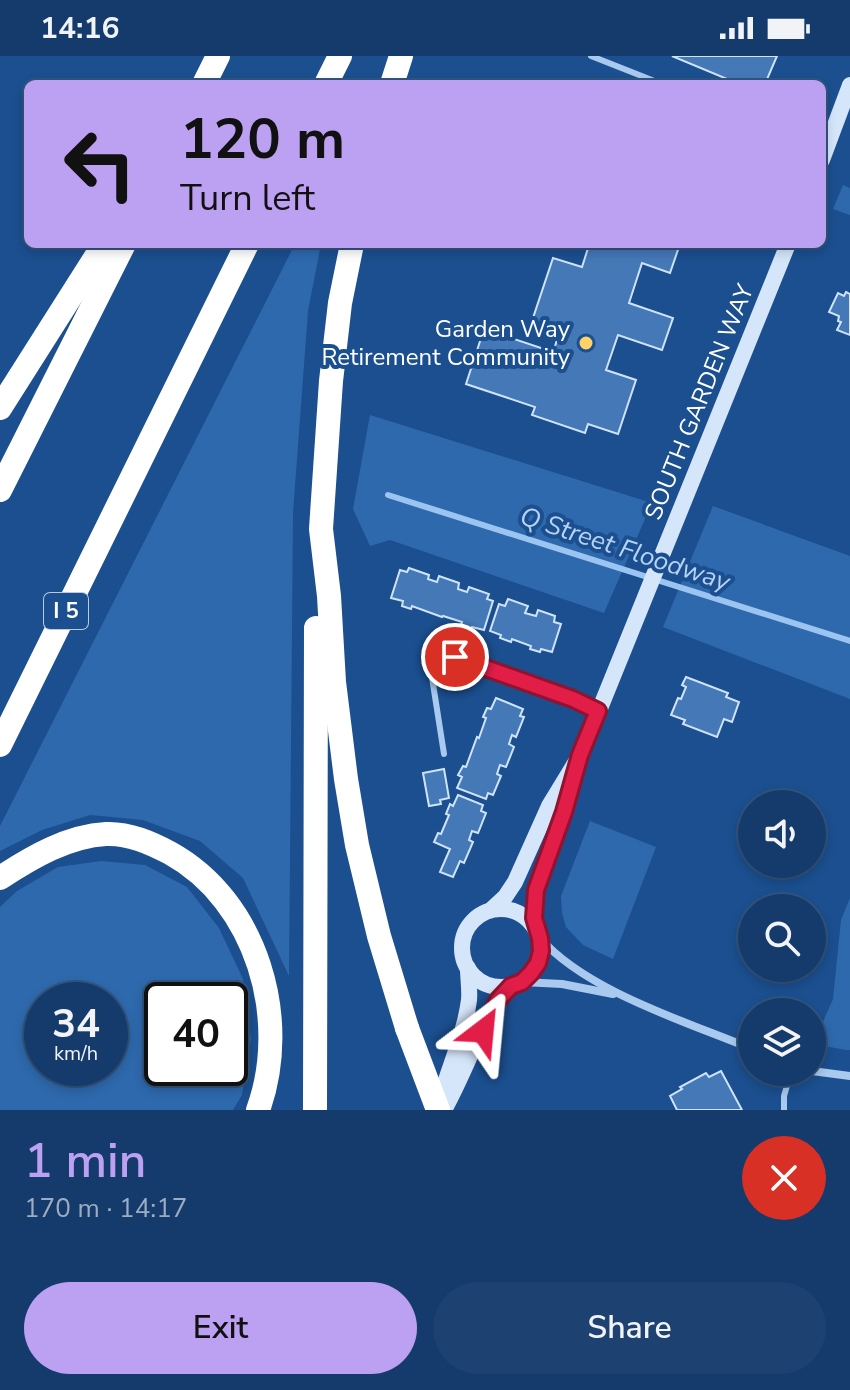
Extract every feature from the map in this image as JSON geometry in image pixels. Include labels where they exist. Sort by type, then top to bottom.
[{"type":"highway","points":[[206,80],[218,56]]},
{"type":"highway","points":[[328,80],[340,56]]},
{"type":"highway","points":[[393,80],[401,56]]},
{"type":"highway","points":[[0,408],[101,248]]},
{"type":"highway","points":[[0,490],[122,248]]},
{"type":"highway","name":"I 5","points":[[0,745],[245,248]]},
{"type":"highway","points":[[315,1110],[316,608],[331,381],[340,303],[351,248]]},
{"type":"highway","points":[[321,529],[334,682],[357,845],[379,936],[407,1028],[440,1110]]},
{"type":"highway","points":[[0,878],[33,857],[82,838],[109,834],[147,841],[181,859],[212,884],[238,918],[256,952],[266,991],[270,1029],[268,1067],[258,1110]]},
{"type":"street","points":[[826,145],[850,85]]},
{"type":"street","name":"SOUTH GARDEN WAY","points":[[440,1110],[458,1086],[492,1010],[538,963],[541,951],[533,909],[536,890],[564,812],[580,755],[786,248]]},
{"type":"street","name":"SOUTH GARDEN WAY","points":[[468,968],[463,957],[464,933],[480,914],[492,909],[505,897],[515,882],[549,806],[580,755]]},
{"type":"street","points":[[492,909],[516,911],[527,918],[550,950],[569,965],[622,996],[738,1043]]},
{"type":"street","points":[[468,968],[476,978],[498,987],[562,984],[622,996]]},
{"type":"street","points":[[440,1110],[444,1082],[461,1037],[469,1003],[468,968]]},
{"type":"street","points":[[826,1073],[850,1076]]},
{"type":"lane","points":[[591,56],[652,80]]},
{"type":"lane","points":[[444,754],[431,671],[440,658],[455,657],[598,711]]},
{"type":"lane","points":[[784,1110],[787,1086]]},
{"type":"shaded area","points":[[843,185],[850,188],[850,215],[833,209]]},
{"type":"shaded area","points":[[293,248],[320,248],[308,311],[293,513],[289,976],[243,878],[200,841],[143,820],[90,815],[42,830],[0,851],[0,826]]},
{"type":"shaded area","points":[[370,415],[652,503],[604,613],[390,540],[370,546],[353,509]]},
{"type":"shaded area","points":[[713,506],[850,556],[850,699],[663,627]]},
{"type":"shaded area","points":[[590,821],[656,847],[613,959],[583,945],[566,927],[562,913],[561,896]]},
{"type":"shaded area","points":[[101,861],[145,865],[187,887],[219,928],[243,982],[144,982],[144,1086],[243,1086],[233,1110],[0,1110],[0,907],[17,891],[58,867]]},
{"type":"shaded area","points":[[850,898],[850,1050],[826,1046],[826,1015],[833,999],[841,920]]},
{"type":"shaded area","points":[[248,1016],[251,1039],[248,1058]]},
{"type":"building","points":[[672,56],[777,56],[767,80],[729,80]]},
{"type":"building","name":"Garden Way Retirement Community","points":[[588,248],[679,248],[670,273],[642,263],[629,303],[673,318],[662,350],[618,335],[606,370],[636,380],[618,434],[588,424],[585,433],[532,415],[535,407],[466,384],[484,329],[553,352],[558,337],[530,327],[553,258],[582,267]]},
{"type":"building","points":[[846,292],[850,294],[850,335],[837,330],[841,322],[838,321],[839,316],[829,312],[838,293],[844,296]]},
{"type":"building","points":[[409,568],[429,575],[428,579],[437,582],[439,576],[459,583],[458,589],[467,592],[469,587],[489,594],[487,599],[493,601],[484,630],[472,627],[471,630],[461,626],[462,622],[412,606],[411,609],[402,606],[403,601],[391,598],[400,570],[407,572]]},
{"type":"building","points":[[508,599],[528,606],[525,613],[536,616],[538,610],[555,616],[554,622],[561,624],[552,652],[530,649],[531,646],[500,638],[501,635],[490,631],[499,604],[505,606]]},
{"type":"building","points":[[686,677],[728,693],[726,697],[739,702],[732,722],[724,719],[717,737],[683,724],[685,720],[671,715],[686,687],[682,685]]},
{"type":"building","points":[[496,698],[523,709],[520,716],[524,717],[516,737],[512,735],[509,744],[514,747],[506,767],[500,765],[497,774],[501,776],[493,795],[488,793],[486,799],[457,788],[462,777],[458,775],[463,766],[466,767],[479,738],[487,708],[491,709]]},
{"type":"building","points":[[444,769],[449,798],[440,800],[441,804],[429,806],[423,773]]},
{"type":"building","points":[[458,795],[483,805],[481,811],[486,813],[478,833],[472,831],[469,840],[473,842],[464,863],[460,861],[453,877],[440,872],[450,849],[434,842],[449,815],[446,814],[450,804],[453,806]]},
{"type":"building","points":[[721,1071],[742,1110],[677,1110],[670,1096],[682,1089],[680,1087],[706,1073],[709,1077]]},
{"type":"waterway","name":"Q Street Floodway","points":[[388,495],[850,641]]},
{"type":"place","name":"Garden Way Retirement Community","points":[[586,343]]},
{"type":"route","points":[[455,657],[598,711],[580,755],[564,812],[536,890],[533,909],[540,938],[538,963],[522,982],[511,986],[498,1000],[483,1031]]}]
